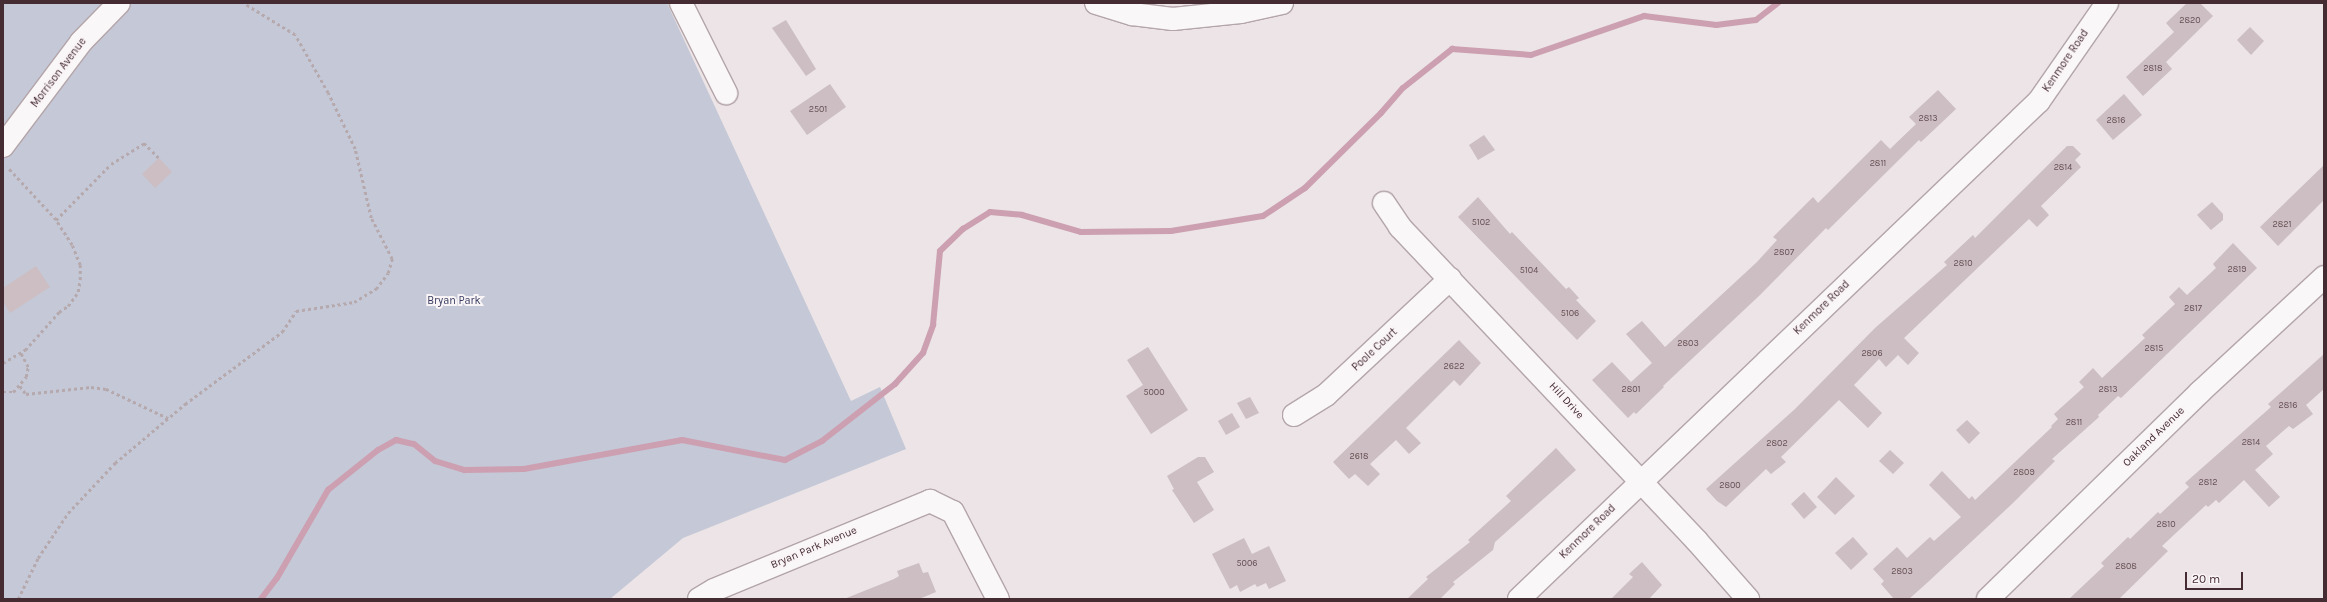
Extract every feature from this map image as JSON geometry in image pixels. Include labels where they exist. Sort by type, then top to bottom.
[{"type":"street","name":"Morrison Avenue","points":[[3,146],[81,42],[119,3]]},
{"type":"street","points":[[681,3],[726,93]]},
{"type":"street","points":[[1096,3],[1132,14],[1173,19],[1207,17],[1282,3]]},
{"type":"street","name":"Kenmore Road","points":[[1519,599],[2038,101],[2108,3]]},
{"type":"street","name":"Hill Drive","points":[[1384,203],[1400,227],[1748,599]]},
{"type":"street","name":"Oakland Avenue","points":[[1988,599],[2200,392],[2324,277]]},
{"type":"street","name":"Poole Court","points":[[1294,415],[1326,395],[1450,279]]},
{"type":"street","name":"Bryan Park Avenue","points":[[700,599],[714,590],[930,501],[954,512],[998,599]]},
{"type":"path","points":[[18,599],[38,558],[68,513],[115,463],[236,365],[282,332],[296,311],[354,302],[376,289],[388,273],[392,259],[371,218],[355,149],[328,92],[295,35],[243,3]]},
{"type":"path","points":[[56,220],[111,164],[144,143],[159,158]]},
{"type":"path","points":[[3,162],[56,220],[72,246],[80,264],[78,292],[42,334],[20,352],[3,362]]},
{"type":"path","points":[[3,392],[13,392],[20,386],[28,367],[20,352]]},
{"type":"path","points":[[20,386],[26,394],[91,387],[106,389],[170,419]]},
{"type":"green space","name":"Bryan Park","points":[[3,3],[667,3],[851,401],[880,387],[906,449],[683,538],[610,599],[3,599]]},
{"type":"building","points":[[2187,3],[2200,3],[2213,16],[2166,62],[2172,69],[2143,96],[2126,77],[2174,32],[2166,23]]},
{"type":"building","points":[[786,20],[816,69],[806,76],[772,28]]},
{"type":"building","points":[[2250,27],[2264,41],[2251,55],[2237,40]]},
{"type":"building","points":[[830,84],[846,107],[807,135],[790,111]]},
{"type":"building","points":[[1938,90],[1956,109],[1921,142],[1919,140],[1828,230],[1826,228],[1760,295],[1663,386],[1664,387],[1636,414],[1634,412],[1628,418],[1592,380],[1612,362],[1631,382],[1652,363],[1626,334],[1642,321],[1665,347],[1757,262],[1777,240],[1773,237],[1813,197],[1818,203],[1881,140],[1890,149],[1916,124],[1909,117]]},
{"type":"building","points":[[2124,94],[2142,115],[2113,140],[2096,120]]},
{"type":"building","points":[[1484,135],[1495,150],[1478,160],[1469,145]]},
{"type":"building","points":[[2067,146],[2073,146],[2081,154],[2075,160],[2081,167],[2041,206],[2049,215],[2037,227],[2029,219],[1904,338],[1919,353],[1908,365],[1898,355],[1886,367],[1879,359],[1854,385],[1882,413],[1868,428],[1839,400],[1781,457],[1786,462],[1771,474],[1766,469],[1726,507],[1717,501],[1706,489],[1795,409],[1875,328],[1947,265],[1944,262],[1973,235],[1975,238]]},
{"type":"building","points":[[159,158],[172,172],[155,188],[142,174]]},
{"type":"building","points":[[2324,165],[2324,200],[2278,246],[2260,227]]},
{"type":"building","points":[[1478,197],[1510,234],[1512,232],[1566,289],[1569,287],[1579,298],[1576,300],[1596,321],[1577,340],[1458,217]]},
{"type":"building","points":[[2212,202],[2223,214],[2223,220],[2211,230],[2197,215]]},
{"type":"building","points":[[2233,243],[2257,268],[2121,398],[2118,396],[2098,415],[2099,417],[2052,459],[2055,461],[2013,503],[1928,582],[1909,599],[1894,599],[1881,584],[1884,581],[1873,569],[1897,547],[1907,558],[1930,537],[1934,541],[1961,517],[1929,485],[1942,471],[1969,499],[1972,496],[1975,500],[2052,427],[2051,426],[2058,419],[2054,414],[2084,387],[2079,382],[2093,368],[2102,378],[2145,338],[2142,335],[2175,304],[2169,297],[2179,287],[2187,295],[2216,268],[2213,264]]},
{"type":"building","points":[[36,266],[50,287],[10,313],[3,302],[3,288]]},
{"type":"building","points":[[1459,340],[1481,363],[1460,386],[1454,380],[1406,428],[1421,443],[1409,454],[1396,440],[1370,464],[1380,474],[1368,486],[1355,474],[1349,479],[1333,462]]},
{"type":"building","points":[[1148,347],[1188,410],[1151,434],[1126,396],[1143,385],[1127,360]]},
{"type":"building","points":[[2324,354],[2324,389],[2306,405],[2313,414],[2293,429],[2289,426],[2266,446],[2273,454],[2255,470],[2280,497],[2269,507],[2244,480],[2219,503],[2216,500],[2208,507],[2206,505],[2162,546],[2168,551],[2119,599],[2069,599],[2104,566],[2101,563],[2128,537],[2130,539],[2158,512],[2160,514],[2189,487],[2185,483],[2271,407],[2268,404]]},
{"type":"building","points":[[1250,397],[1259,413],[1246,419],[1237,403]]},
{"type":"building","points":[[1232,413],[1240,427],[1226,435],[1218,421]]},
{"type":"building","points":[[1967,420],[1980,433],[1969,444],[1956,430]]},
{"type":"building","points":[[1556,448],[1576,470],[1495,542],[1493,550],[1453,582],[1455,584],[1440,599],[1407,599],[1428,579],[1426,577],[1470,542],[1468,540],[1511,501],[1506,496]]},
{"type":"building","points":[[1890,450],[1904,463],[1893,474],[1879,461]]},
{"type":"building","points":[[1198,457],[1205,457],[1214,472],[1197,482],[1214,510],[1194,523],[1172,490],[1174,489],[1167,476]]},
{"type":"building","points":[[1836,477],[1855,496],[1835,515],[1817,497]]},
{"type":"building","points":[[1804,492],[1817,507],[1804,519],[1791,504]]},
{"type":"building","points":[[1853,537],[1868,554],[1851,570],[1835,553]]},
{"type":"building","points":[[1244,538],[1252,554],[1269,546],[1286,581],[1269,589],[1266,583],[1257,587],[1255,584],[1240,592],[1237,585],[1230,589],[1212,554]]},
{"type":"building","points":[[1642,562],[1662,585],[1649,599],[1611,599],[1633,577],[1629,574]]},
{"type":"building","points":[[919,563],[923,573],[928,572],[936,592],[919,599],[844,599],[894,579],[899,576],[897,571]]},
{"type":"waterway","points":[[261,599],[277,578],[328,490],[378,450],[396,440],[414,444],[435,461],[465,470],[524,469],[682,440],[785,460],[822,441],[895,384],[923,353],[933,325],[940,251],[963,229],[990,212],[1022,215],[1081,232],[1171,231],[1263,216],[1305,188],[1381,113],[1403,88],[1452,49],[1531,55],[1644,16],[1716,25],[1756,20],[1778,3]]}]
